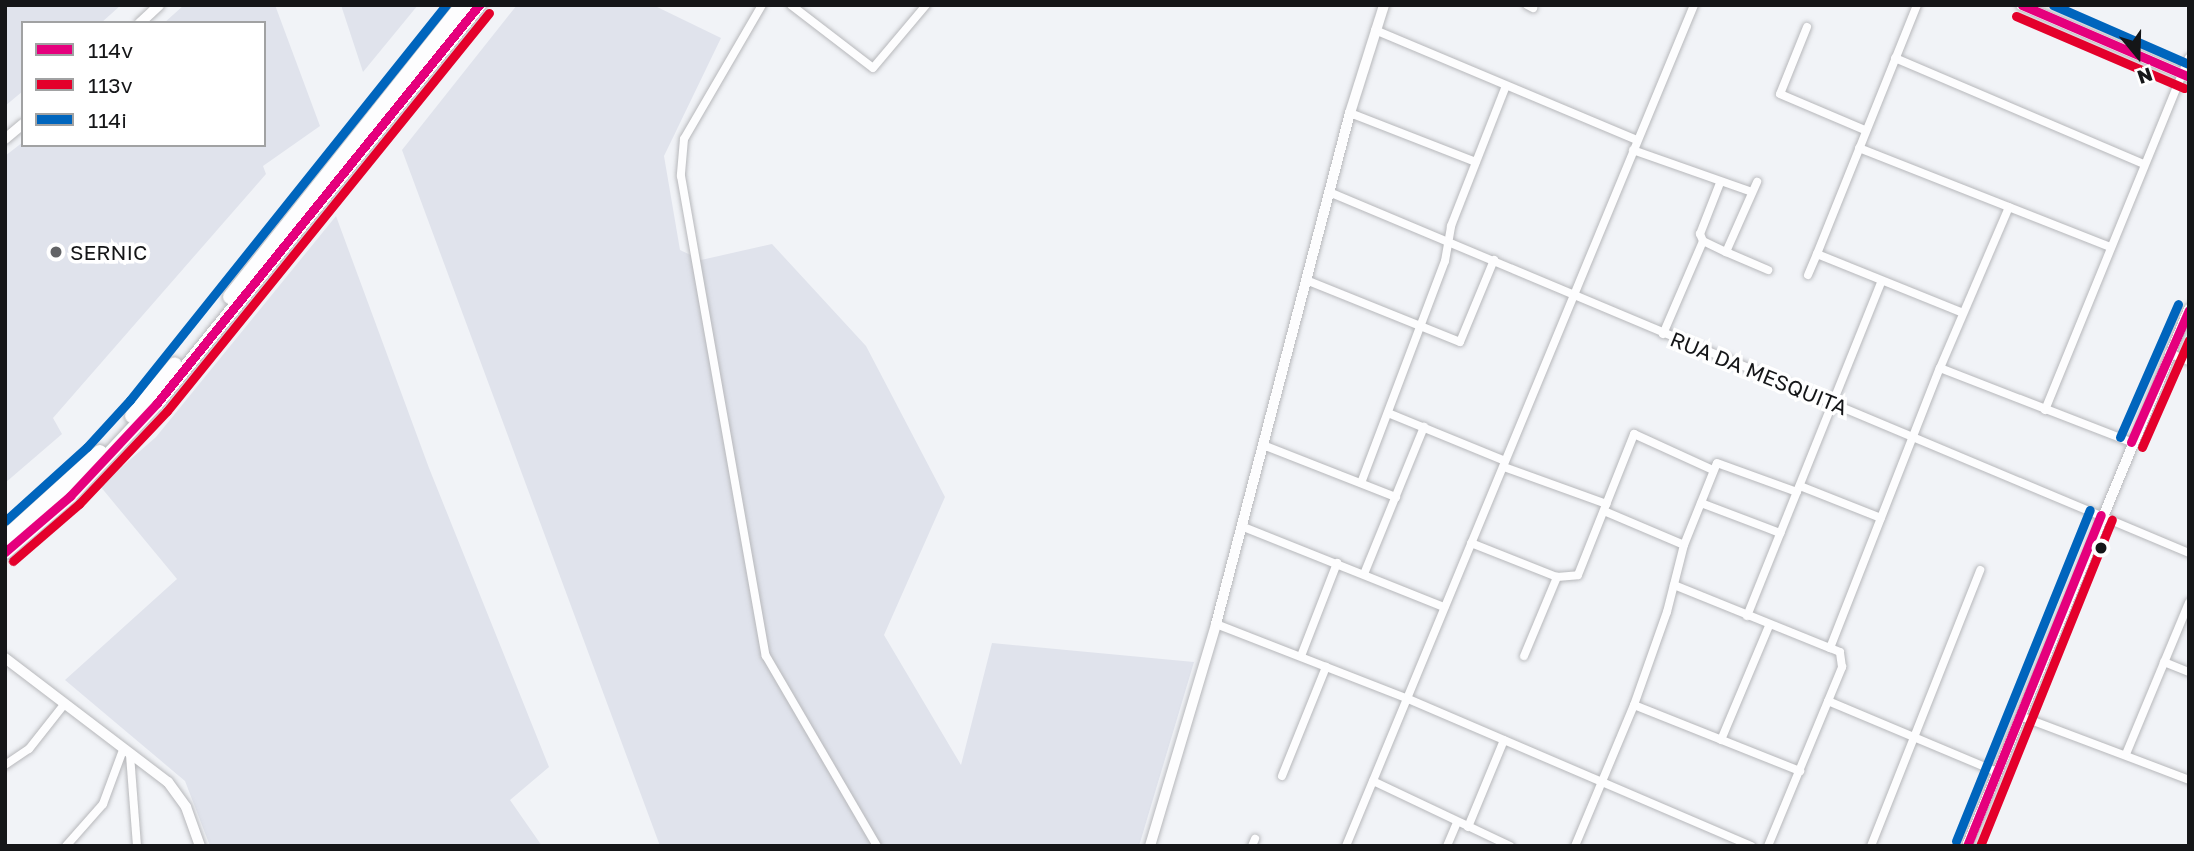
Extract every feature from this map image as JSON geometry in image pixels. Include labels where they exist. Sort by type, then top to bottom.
[{"type":"highway","points":[[5,538],[96,456],[139,408],[355,148],[462,5]]},
{"type":"highway","points":[[355,148],[373,136],[479,5]]},
{"type":"highway","points":[[5,552],[70,496],[157,403],[339,166]]},
{"type":"main road","points":[[141,21],[159,5]]},
{"type":"main road","points":[[5,139],[21,126]]},
{"type":"street","points":[[762,5],[684,139],[681,176],[766,656],[877,846]]},
{"type":"street","points":[[791,5],[873,68],[926,5]]},
{"type":"street","points":[[1150,846],[1216,624],[1350,113],[1384,5]]},
{"type":"street","points":[[1346,846],[1694,5]]},
{"type":"street","points":[[1808,275],[1917,5]]},
{"type":"street","points":[[2021,5],[2185,76]]},
{"type":"street","points":[[1807,27],[1780,94],[1865,130]]},
{"type":"street","points":[[1375,30],[1637,140]]},
{"type":"street","points":[[1895,58],[2143,164]]},
{"type":"street","points":[[2045,410],[2108,246],[2185,76],[2189,58]]},
{"type":"street","points":[[1361,483],[1418,325],[1445,261],[1448,240],[1506,86]]},
{"type":"street","points":[[1350,113],[1476,162]]},
{"type":"street","points":[[1859,148],[2108,246]]},
{"type":"street","points":[[1633,150],[1720,183],[1752,192]]},
{"type":"street","points":[[1726,252],[1757,182]]},
{"type":"street","points":[[1663,334],[1703,242],[1700,234],[1720,183]]},
{"type":"street","name":"RUA DA MESQUITA","points":[[1329,192],[2189,553]]},
{"type":"street","points":[[1829,648],[1940,368],[2009,206]]},
{"type":"street","points":[[1703,242],[1768,270]]},
{"type":"street","points":[[1817,254],[1963,313]]},
{"type":"street","points":[[1306,280],[1460,342],[1494,260]]},
{"type":"street","points":[[1747,616],[1882,281]]},
{"type":"street","points":[[1967,846],[2101,516],[2189,309]]},
{"type":"street","points":[[2169,353],[2189,361]]},
{"type":"street","points":[[1940,368],[2132,442]]},
{"type":"street","points":[[1388,413],[1684,545]]},
{"type":"street","points":[[1364,574],[1424,427]]},
{"type":"street","points":[[1471,543],[1557,577],[1581,573],[1634,434],[1713,470]]},
{"type":"street","points":[[1263,445],[1396,497]]},
{"type":"street","points":[[1574,846],[1633,705],[1674,585],[1684,545],[1717,463],[1724,463],[1881,519]]},
{"type":"street","points":[[1701,503],[1780,533]]},
{"type":"street","points":[[1241,526],[1444,607]]},
{"type":"street","points":[[1301,656],[1338,563]]},
{"type":"street","points":[[1871,846],[1980,570]]},
{"type":"street","points":[[1524,656],[1557,577]]},
{"type":"street","points":[[1674,585],[1769,626],[1840,652],[1843,659],[1768,846]]},
{"type":"street","points":[[2126,754],[2189,603]]},
{"type":"street","points":[[1216,624],[1406,698],[1601,784],[1752,846]]},
{"type":"street","points":[[1721,740],[1769,626]]},
{"type":"street","points":[[5,658],[179,794],[200,846]]},
{"type":"street","points":[[2164,662],[2189,672]]},
{"type":"street","points":[[1282,776],[1326,667]]},
{"type":"street","points":[[1828,702],[1997,772]]},
{"type":"street","points":[[5,765],[29,749],[63,705]]},
{"type":"street","points":[[1633,705],[1800,771]]},
{"type":"street","points":[[2020,716],[2189,780]]},
{"type":"street","points":[[1468,827],[1504,740]]},
{"type":"street","points":[[66,846],[103,804],[126,752]]},
{"type":"street","points":[[126,752],[137,846]]},
{"type":"street","points":[[1373,781],[1510,846]]},
{"type":"street","points":[[1447,846],[1457,822]]},
{"type":"shaded area","points":[[5,5],[121,5],[103,21],[21,21],[21,93],[5,106]]},
{"type":"shaded area","points":[[184,5],[275,5],[320,126],[263,166],[266,174],[53,418],[62,434],[5,483],[5,156],[21,144],[21,147],[266,147],[266,21],[166,21]]},
{"type":"shaded area","points":[[341,5],[418,5],[363,72]]},
{"type":"shaded area","points":[[517,5],[653,5],[721,38],[664,156],[680,250],[701,260],[772,244],[866,346],[945,497],[884,635],[961,765],[992,643],[1194,662],[1139,846],[660,846],[402,150]]},
{"type":"shaded area","points":[[336,216],[429,468],[549,767],[510,800],[542,846],[210,846],[185,781],[65,680],[177,579],[100,486],[156,437]]},
{"type":"transit line","name":"114i","points":[[5,521],[87,447],[130,400],[446,5]]},
{"type":"transit line","name":"114v","points":[[5,552],[70,496],[157,403],[479,5]]},
{"type":"transit line","name":"114v","points":[[2022,5],[2189,77]]},
{"type":"transit line","name":"114i","points":[[2053,5],[2189,64]]},
{"type":"transit line","name":"113v","points":[[13,561],[79,504],[167,411],[489,13]]},
{"type":"transit line","name":"113v","points":[[2016,16],[2184,88]]},
{"type":"transit line","name":"114i","points":[[2120,437],[2178,304]]},
{"type":"transit line","name":"114v","points":[[2131,442],[2189,310]]},
{"type":"transit line","name":"113v","points":[[2142,447],[2189,340]]},
{"type":"transit line","name":"114i","points":[[1956,841],[2090,510]]},
{"type":"transit line","name":"114v","points":[[1967,846],[2101,515]]},
{"type":"transit line","name":"113v","points":[[1980,846],[2112,520]]},
{"type":"place","name":"SERNIC","points":[[56,252]]}]
